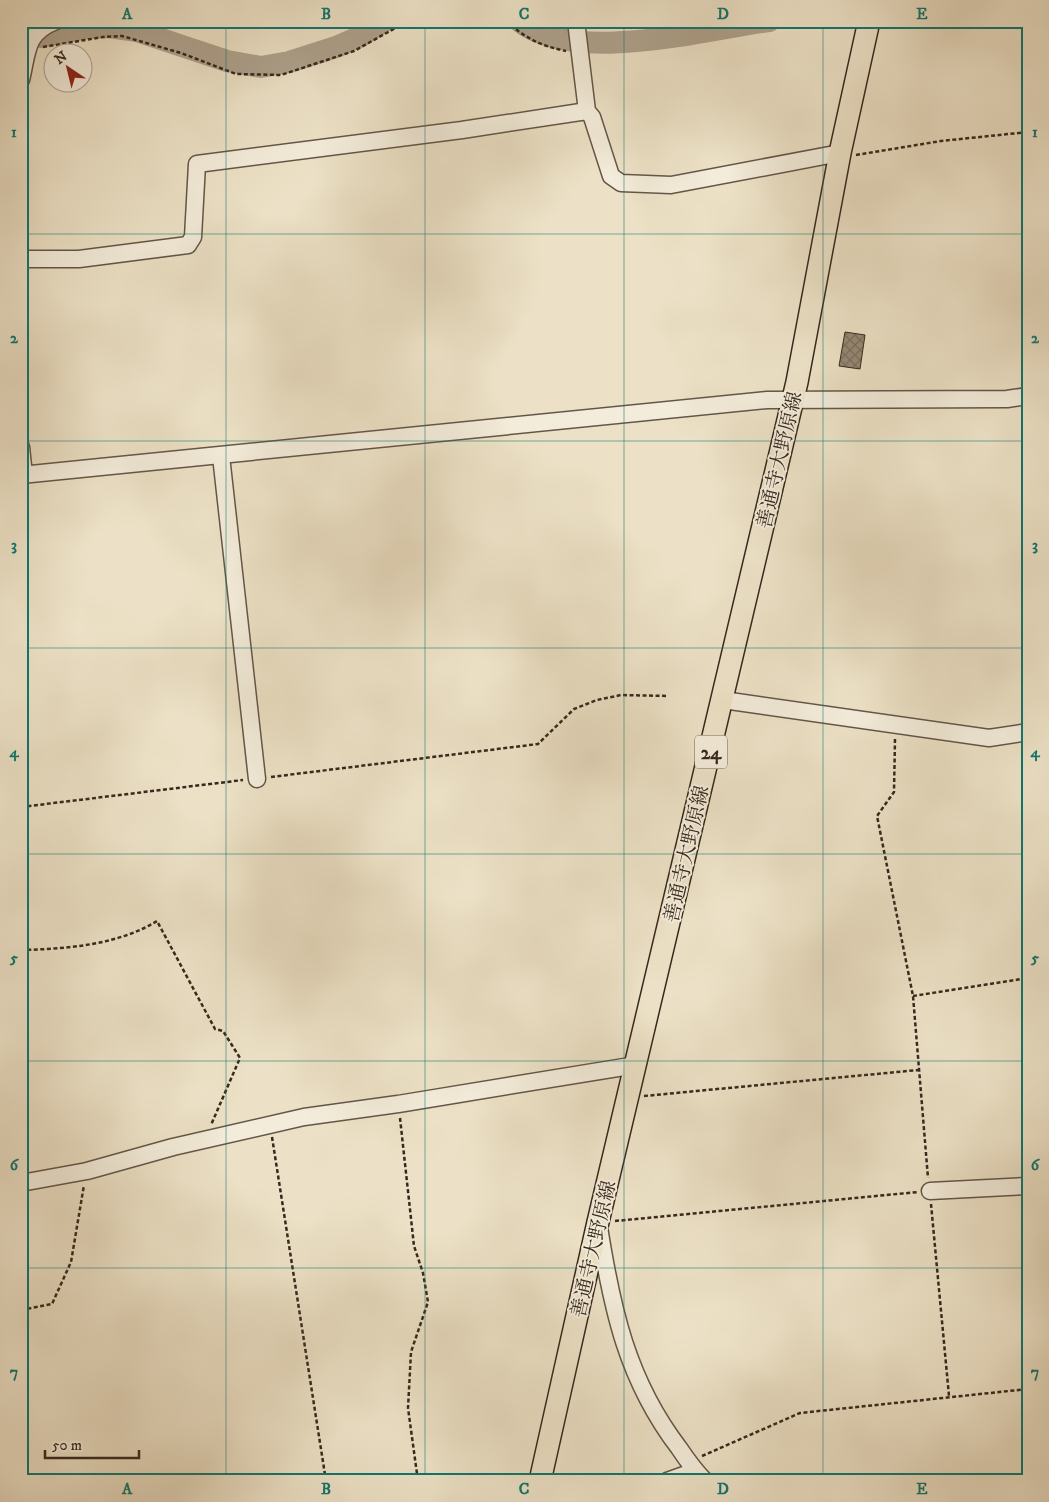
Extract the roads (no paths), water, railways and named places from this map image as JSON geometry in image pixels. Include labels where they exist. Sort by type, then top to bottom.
[{"type":"main road","name":"善通寺大野原線","points":[[540,1481],[598,1222],[629,1098],[793,399],[812,311],[840,153],[869,21]]},
{"type":"street","points":[[21,80],[32,41],[41,27],[56,21]]},
{"type":"street","points":[[578,40],[588,110],[611,176],[622,183],[671,185],[840,153]]},
{"type":"street","points":[[21,260],[79,259],[188,245],[193,237],[197,164],[462,130],[588,110]]},
{"type":"street","points":[[21,447],[23,475],[793,399],[1007,400],[1028,396]]},
{"type":"street","points":[[221,456],[257,778]]},
{"type":"street","points":[[723,700],[989,738],[1028,732]]},
{"type":"street","points":[[21,1183],[87,1170],[205,1139],[304,1117],[398,1104],[636,1065]]},
{"type":"street","points":[[930,1191],[1028,1186]]},
{"type":"street","points":[[598,1222],[613,1308],[626,1353],[650,1405],[696,1471],[666,1481]]},
{"type":"waterway","points":[[21,26],[28,32],[41,37],[88,28],[109,27],[137,31],[227,61],[261,67],[289,62],[336,47],[361,36],[385,21]]},
{"type":"waterway","points":[[519,21],[543,34],[572,41],[605,43],[676,37],[769,21]]}]
